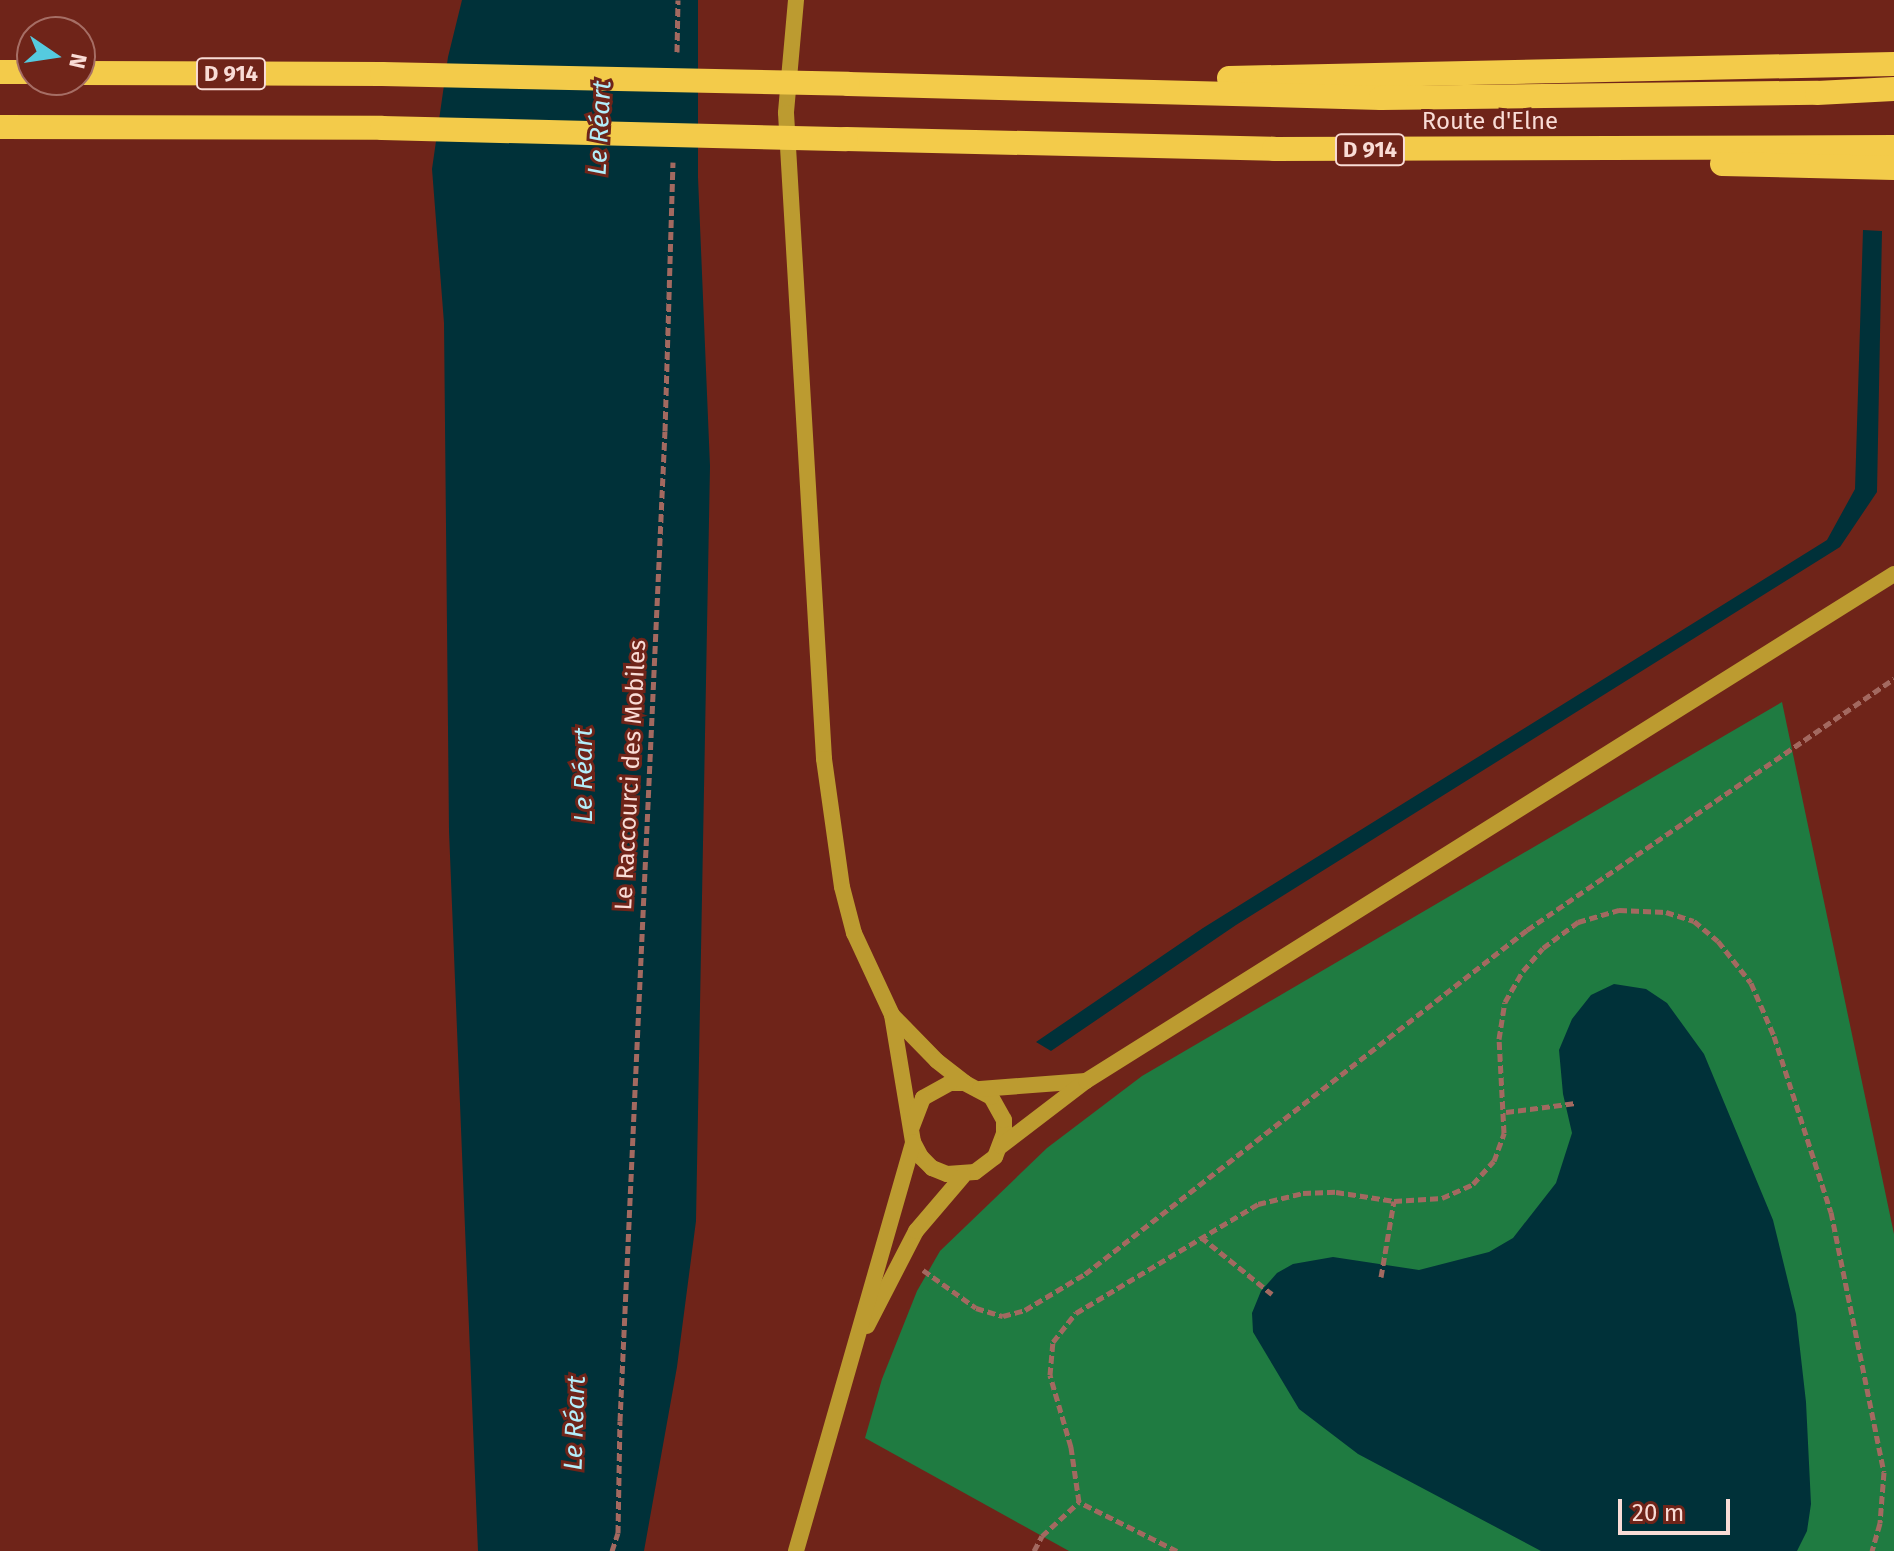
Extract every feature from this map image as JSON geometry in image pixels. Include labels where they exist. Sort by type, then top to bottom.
[{"type":"highway","points":[[858,84],[1894,64]]},
{"type":"highway","name":"D 914","points":[[96,73],[382,74],[858,84]]},
{"type":"highway","name":"Route d'Elne","points":[[858,84],[1381,98],[1894,89]]},
{"type":"highway","name":"D 914","points":[[0,127],[95,128]]},
{"type":"highway","points":[[0,136],[95,128]]},
{"type":"highway","name":"Route d'Elne","points":[[95,128],[382,128],[1456,150],[1894,147]]},
{"type":"highway","points":[[1456,150],[1743,166],[1894,168]]},
{"type":"main road","points":[[796,0],[786,113],[824,759],[842,887],[854,933],[892,1015],[913,1134],[932,1168],[963,1176]]},
{"type":"main road","points":[[849,1359],[916,1231],[963,1176],[986,1166],[1001,1146],[1086,1081],[1894,574]]},
{"type":"main road","points":[[892,1015],[937,1061],[991,1097],[1004,1120],[1001,1146]]},
{"type":"main road","points":[[796,1551],[923,1098],[950,1083],[973,1086],[1086,1081]]},
{"type":"path","points":[[676,61],[678,0]]},
{"type":"path","name":"Le Raccourci des Mobiles","points":[[612,1551],[618,1533],[620,1405],[665,447],[674,153]]},
{"type":"path","points":[[916,1231],[938,1244],[922,1269],[955,1295],[976,1308],[1003,1316],[1025,1310],[1085,1274],[1527,930],[1894,679]]},
{"type":"path","points":[[1079,1502],[1071,1447],[1050,1375],[1053,1342],[1076,1313],[1258,1204],[1303,1193],[1336,1192],[1394,1201],[1442,1198],[1473,1184],[1494,1161],[1504,1133],[1506,1112],[1499,1039],[1505,1002],[1523,971],[1543,948],[1578,922],[1619,910],[1666,912],[1694,921],[1718,941],[1751,983],[1774,1036],[1831,1212],[1884,1472],[1880,1523],[1872,1551]]},
{"type":"path","points":[[1506,1112],[1575,1103]]},
{"type":"path","points":[[1381,1277],[1394,1201]]},
{"type":"path","points":[[1200,1237],[1272,1294]]},
{"type":"path","points":[[1034,1551],[1042,1536],[1079,1502]]},
{"type":"path","points":[[1079,1502],[1177,1551]]},
{"type":"green space","points":[[1782,702],[1894,1234],[1894,1551],[1069,1551],[865,1438],[882,1379],[917,1291],[940,1251],[1047,1148],[1142,1076]]},
{"type":"water","name":"Le Réart","points":[[462,0],[698,0],[698,177],[710,466],[696,1221],[677,1367],[644,1551],[478,1551],[449,831],[444,323],[432,169],[448,57]]},
{"type":"water","points":[[1863,230],[1882,231],[1877,492],[1840,547],[1236,925],[1051,1051],[1036,1042],[1203,928],[1827,540],[1855,489]]},
{"type":"water","points":[[1614,984],[1646,989],[1667,1003],[1704,1054],[1773,1220],[1796,1314],[1806,1402],[1811,1504],[1807,1531],[1797,1551],[1541,1551],[1358,1454],[1299,1409],[1253,1332],[1252,1313],[1261,1291],[1277,1273],[1293,1264],[1333,1257],[1419,1270],[1489,1252],[1513,1238],[1556,1183],[1572,1133],[1563,1094],[1559,1050],[1572,1019],[1591,995]]}]
